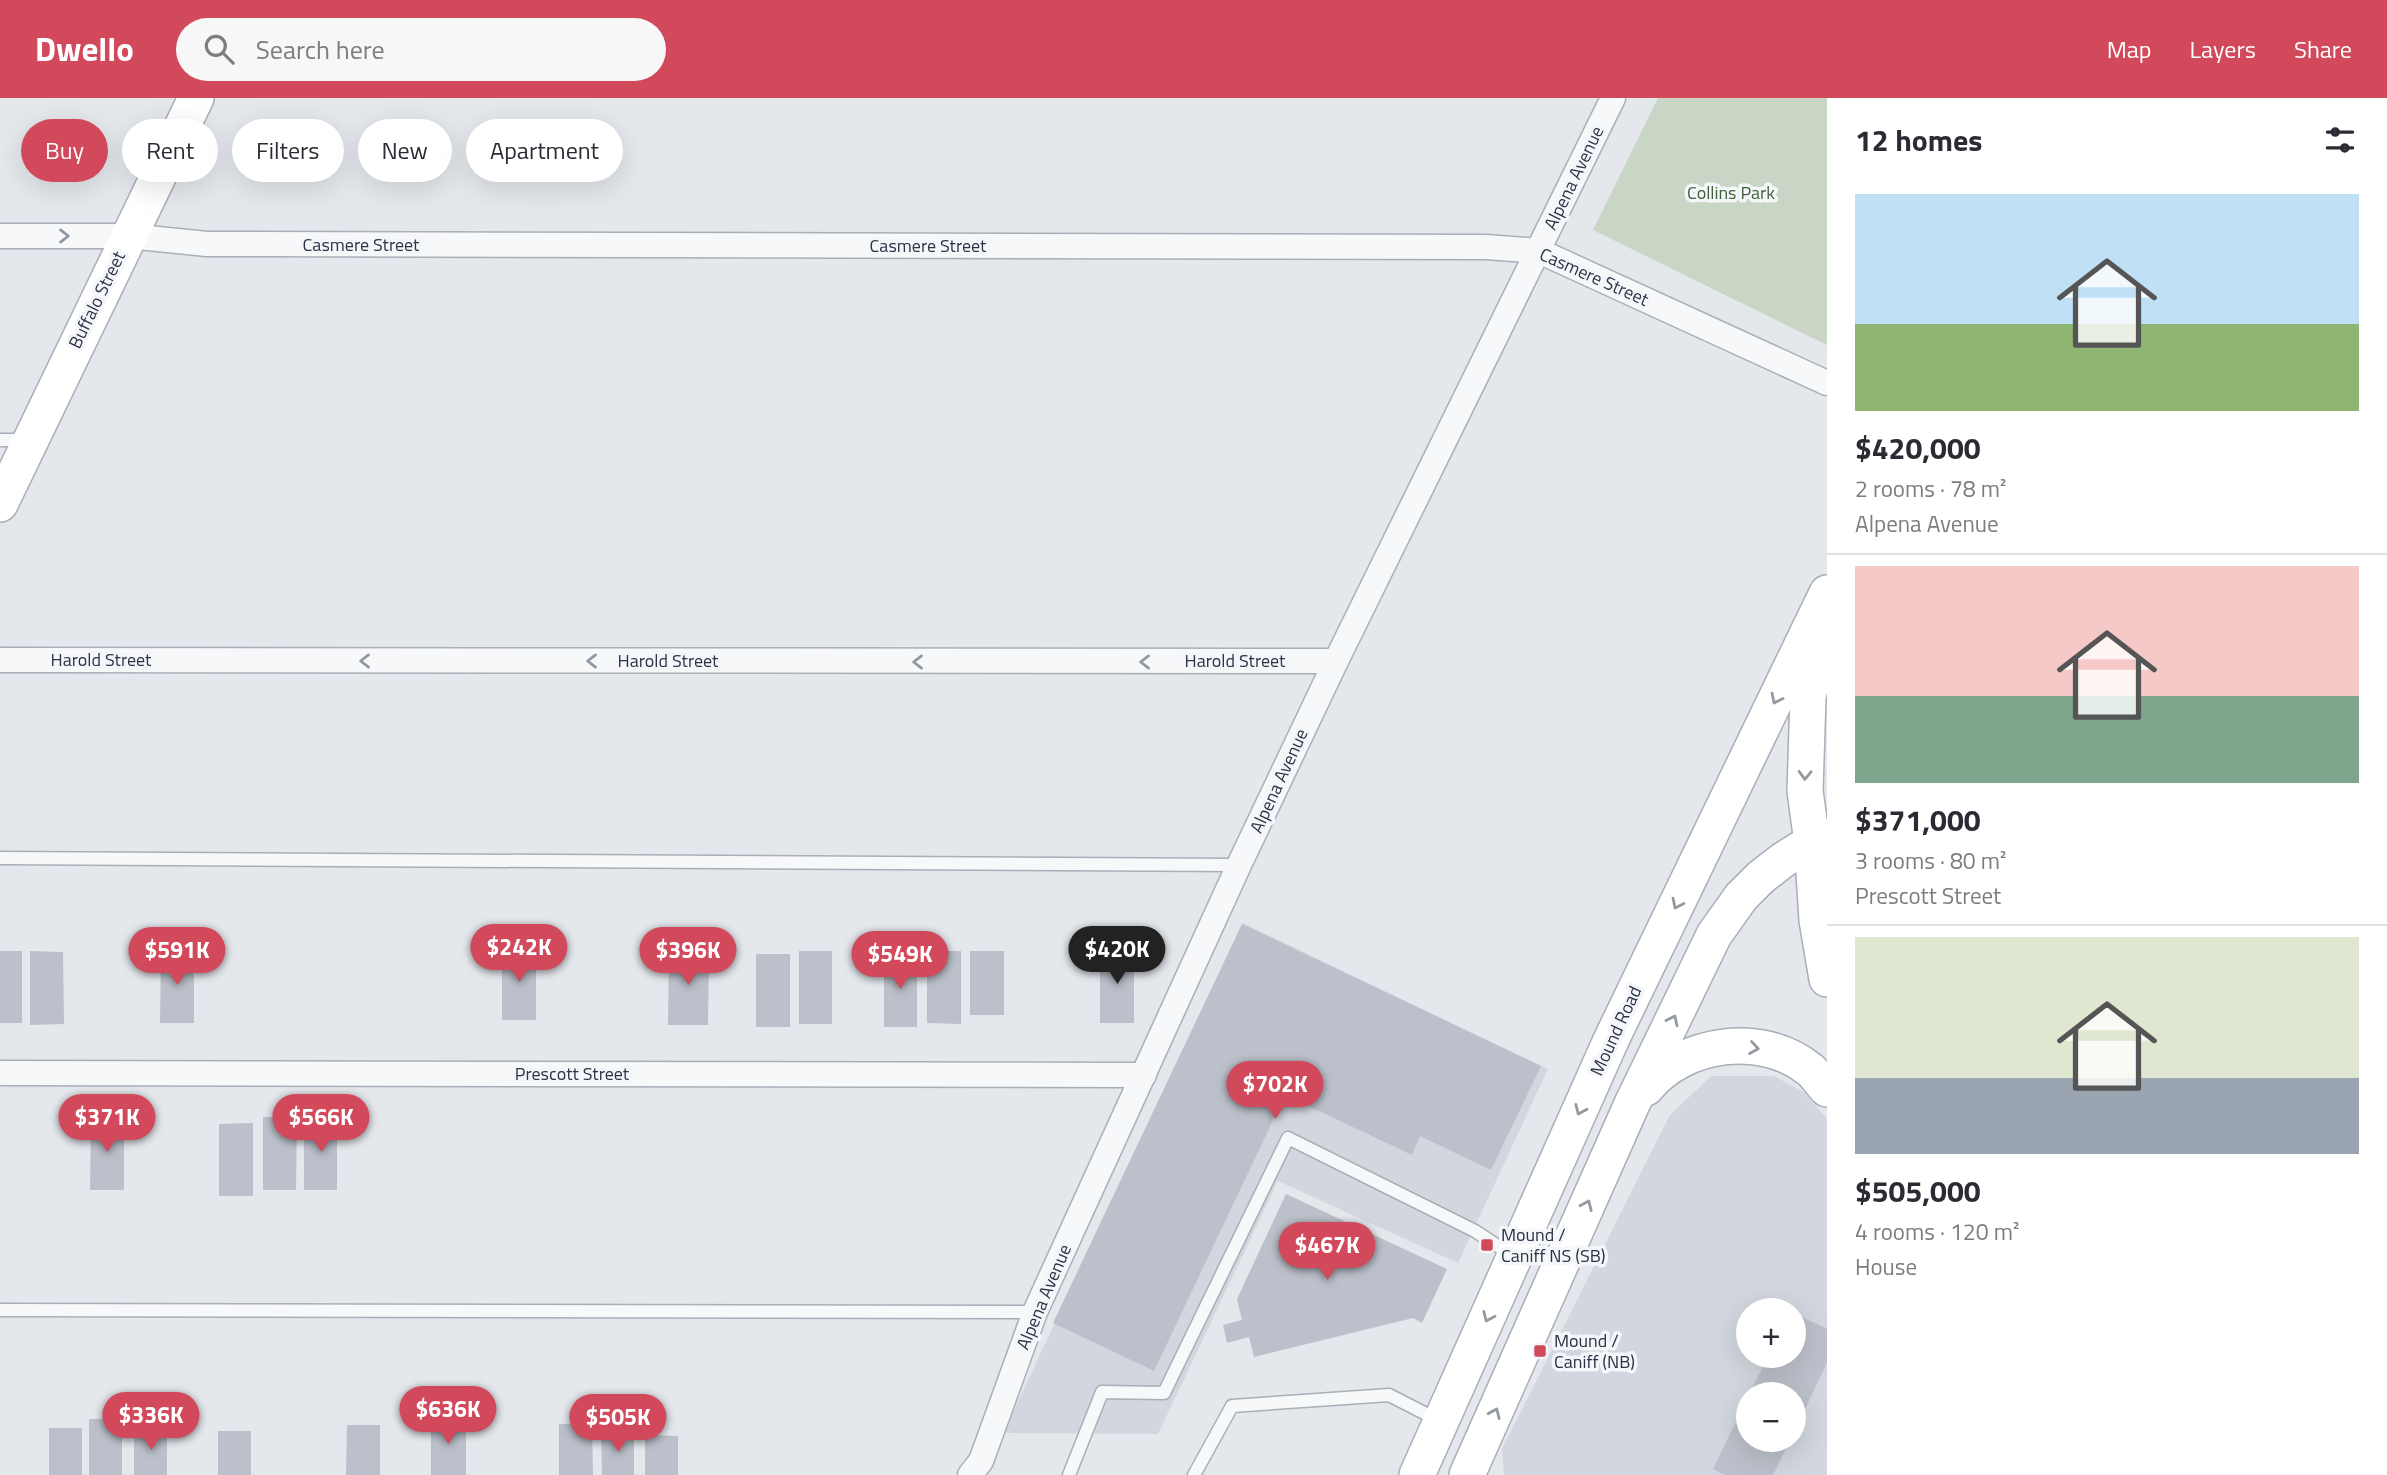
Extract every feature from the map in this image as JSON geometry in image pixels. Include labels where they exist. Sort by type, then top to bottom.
[{"type":"street","name":"Buffalo Street","points":[[0,504],[15,440],[128,236],[196,98]]},
{"type":"street","name":"Alpena Avenue","points":[[970,1475],[981,1461],[1035,1312],[1239,865],[1336,661],[1613,98]]},
{"type":"street","name":"Casmere Street","points":[[0,236],[128,236],[221,244],[1472,247],[1539,251],[1827,383]]},
{"type":"street","name":"Mound Road","points":[[1417,1475],[1612,1038],[1827,593]]},
{"type":"street","points":[[1827,611],[1808,697],[1805,791],[1819,840],[1817,920],[1827,979]]},
{"type":"street","name":"Harold Street","points":[[0,660],[1336,661]]},
{"type":"street","points":[[1467,1475],[1633,1104],[1724,919],[1761,877],[1783,860],[1819,840]]},
{"type":"street","points":[[1633,1104],[1653,1079],[1669,1066],[1686,1057],[1723,1047],[1762,1049],[1793,1059],[1810,1069],[1827,1089]]},
{"type":"street","name":"Prescott Street","points":[[0,1073],[1144,1074]]},
{"type":"lane","points":[[0,858],[1239,865]]},
{"type":"lane","points":[[1069,1475],[1102,1392],[1164,1393],[1288,1138],[1475,1231],[1514,1257]]},
{"type":"lane","points":[[0,1310],[1035,1312]]},
{"type":"lane","points":[[1194,1475],[1233,1406],[1389,1395],[1441,1422]]},
{"type":"shaded area","points":[[1243,923],[1548,1069],[1458,1263],[1278,1181],[1158,1434],[1003,1433]]},
{"type":"shaded area","points":[[1711,1076],[1774,1076],[1804,1092],[1827,1119],[1827,1475],[1504,1475],[1502,1449],[1670,1115]]},
{"type":"green space","name":"Collins Park","points":[[1658,98],[1827,98],[1827,345],[1593,230]]},
{"type":"building","points":[[1242,924],[1541,1066],[1491,1170],[1420,1136],[1412,1155],[1285,1095],[1154,1371],[1053,1323]]},
{"type":"building","points":[[502,947],[536,947],[536,1020],[502,1020]]},
{"type":"building","points":[[669,948],[709,949],[708,1025],[668,1025]]},
{"type":"building","points":[[1100,950],[1134,950],[1134,1023],[1100,1023]]},
{"type":"building","points":[[0,951],[22,951],[22,1023],[0,1023]]},
{"type":"building","points":[[30,951],[63,952],[64,1024],[30,1025]]},
{"type":"building","points":[[161,951],[194,951],[194,1023],[160,1023]]},
{"type":"building","points":[[799,951],[832,951],[832,1024],[799,1024]]},
{"type":"building","points":[[927,951],[961,951],[961,1024],[927,1023]]},
{"type":"building","points":[[970,951],[1004,951],[1004,1015],[970,1015]]},
{"type":"building","points":[[756,954],[790,954],[790,1027],[756,1027]]},
{"type":"building","points":[[884,954],[917,954],[917,1027],[884,1027]]},
{"type":"building","points":[[91,1117],[124,1118],[124,1190],[90,1190]]},
{"type":"building","points":[[263,1117],[297,1118],[296,1190],[263,1190]]},
{"type":"building","points":[[304,1117],[337,1117],[337,1190],[304,1190]]},
{"type":"building","points":[[253,1123],[253,1196],[219,1196],[219,1124]]},
{"type":"building","points":[[1286,1194],[1447,1269],[1422,1323],[1413,1318],[1254,1357],[1249,1337],[1227,1343],[1223,1325],[1242,1320],[1237,1299]]},
{"type":"building","points":[[1806,1319],[1827,1329],[1827,1363],[1806,1407],[1806,1382],[1755,1382],[1762,1368],[1806,1368]]},
{"type":"building","points":[[431,1416],[466,1417],[466,1475],[431,1475]]},
{"type":"building","points":[[89,1419],[122,1419],[122,1475],[89,1475]]},
{"type":"building","points":[[1736,1422],[1736,1452],[1784,1452],[1773,1475],[1725,1475],[1713,1469]]},
{"type":"building","points":[[559,1424],[592,1424],[593,1475],[559,1475]]},
{"type":"building","points":[[347,1425],[380,1425],[380,1475],[346,1475]]},
{"type":"building","points":[[49,1428],[82,1428],[82,1475],[49,1475]]},
{"type":"building","points":[[134,1429],[167,1429],[167,1475],[134,1475]]},
{"type":"building","points":[[218,1431],[251,1431],[251,1475],[218,1475]]},
{"type":"building","points":[[601,1432],[634,1433],[634,1475],[602,1475]]},
{"type":"building","points":[[645,1435],[678,1436],[678,1475],[645,1475]]},
{"type":"place","name":"Mound / Caniff NS (SB)","points":[[1487,1245]]},
{"type":"place","name":"Mound / Caniff (NB)","points":[[1540,1351]]}]
